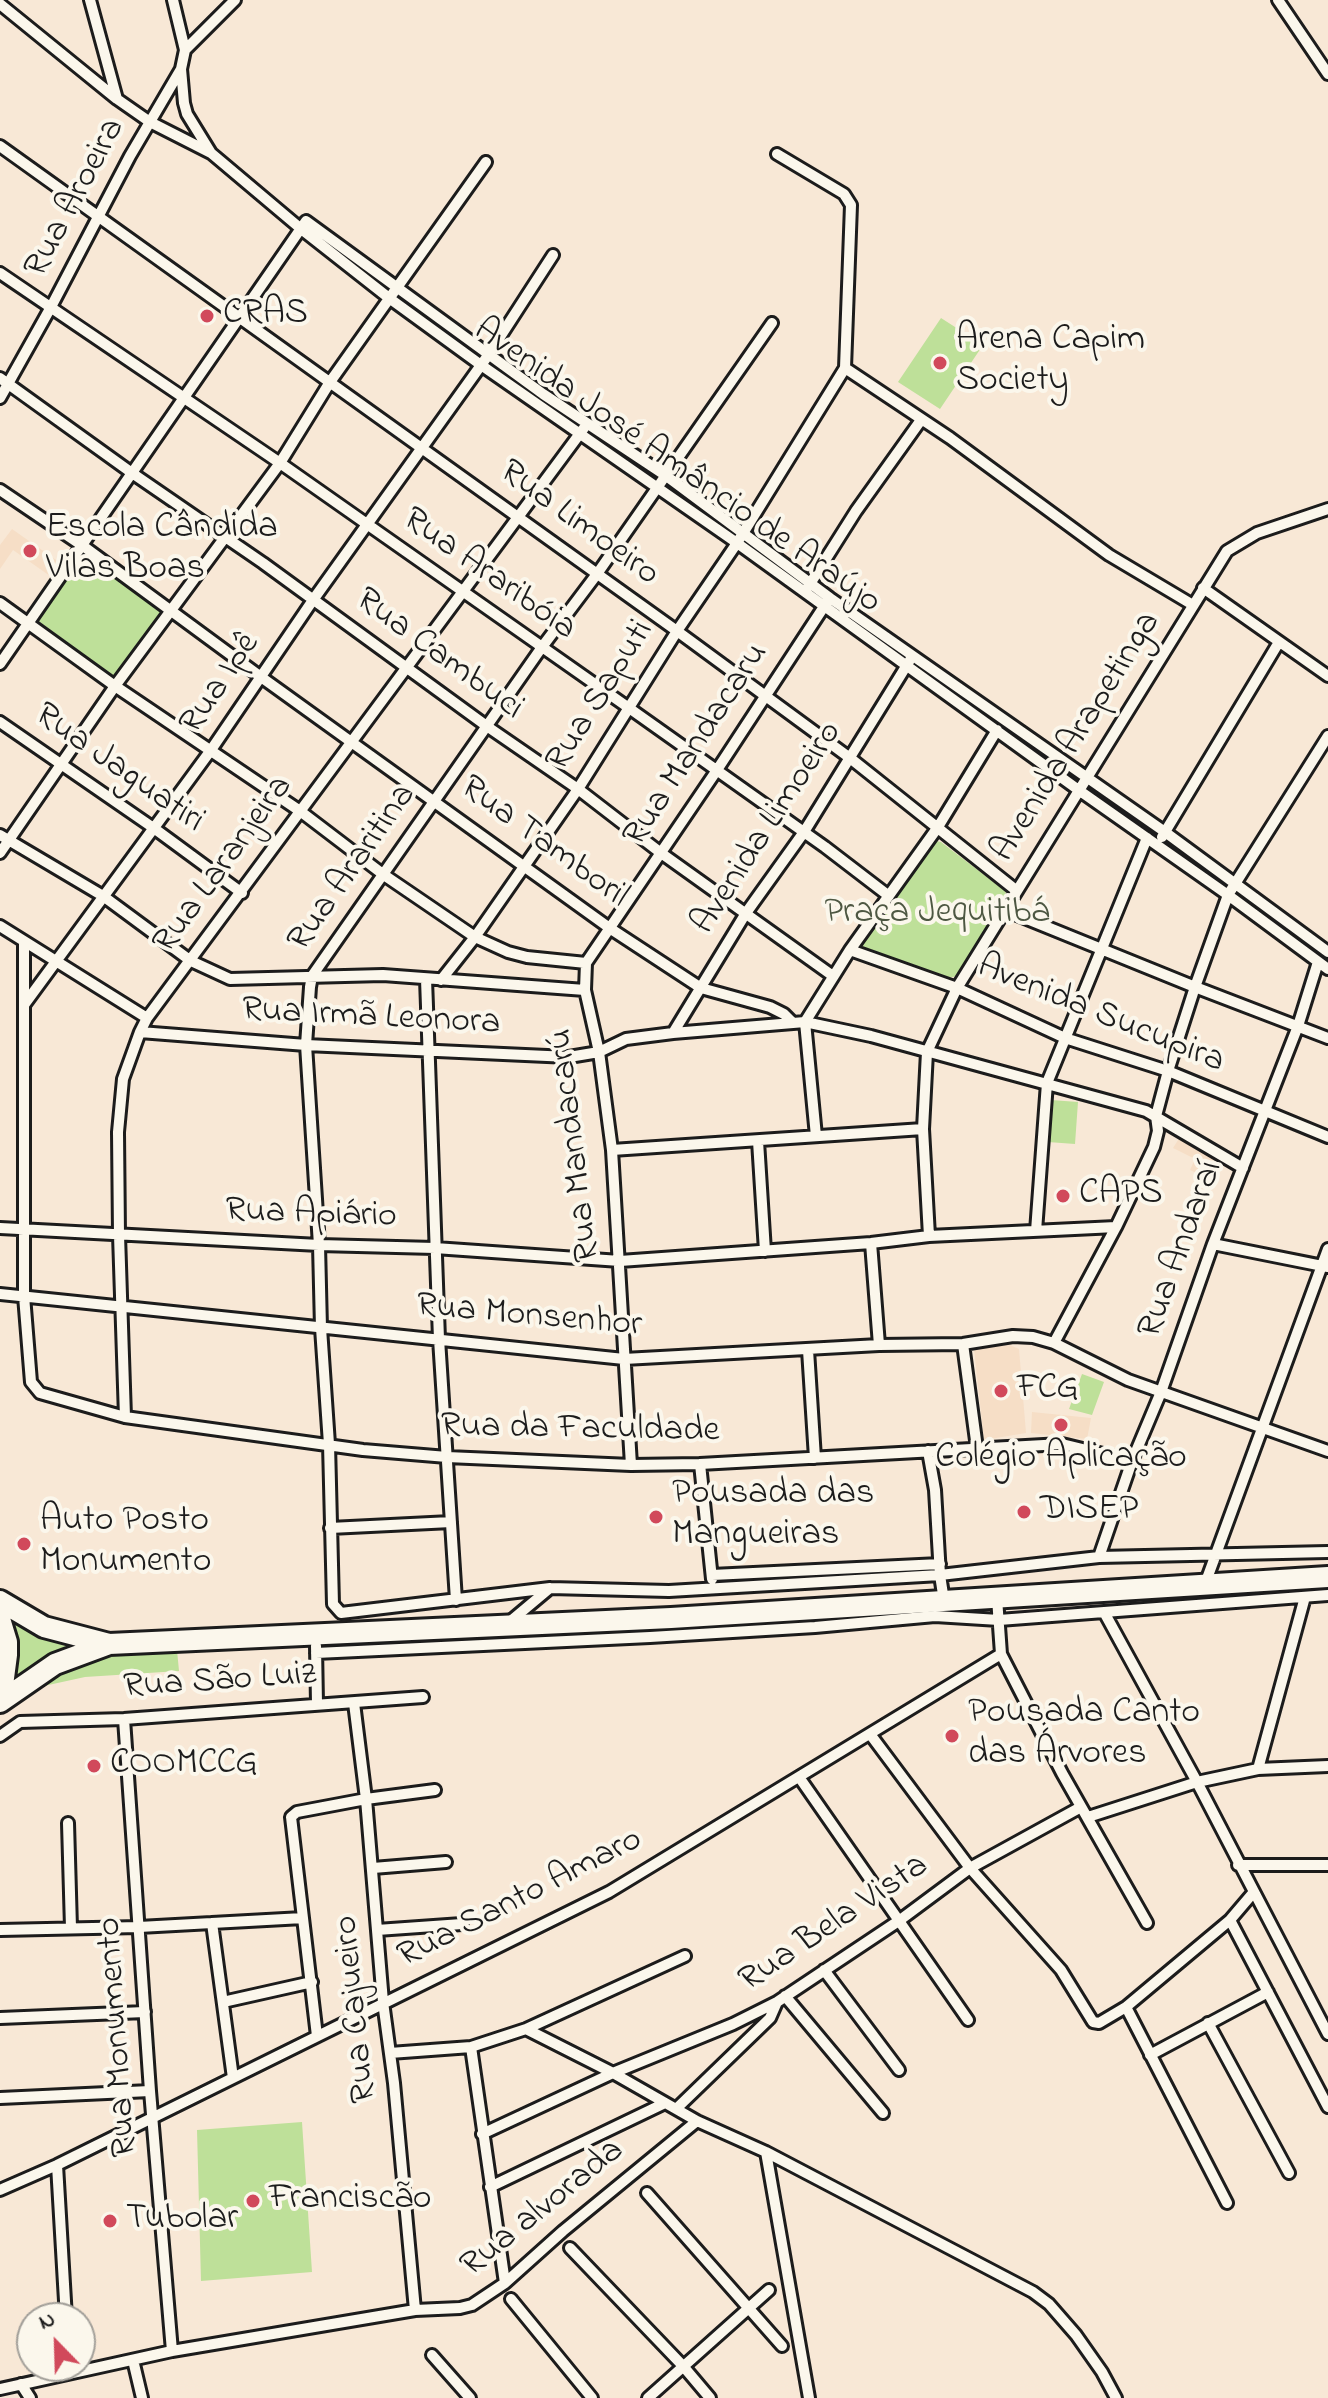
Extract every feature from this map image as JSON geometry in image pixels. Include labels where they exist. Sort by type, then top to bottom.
[{"type":"highway","points":[[0,1601],[44,1627],[109,1644],[316,1644],[505,1625],[671,1618],[1328,1577]]},
{"type":"highway","points":[[0,1619],[7,1642],[7,1655],[0,1689]]},
{"type":"highway","points":[[0,1702],[55,1664],[109,1644]]},
{"type":"street","points":[[12,0],[16,18]]},
{"type":"street","points":[[90,0],[117,99]]},
{"type":"street","points":[[173,0],[185,50],[181,69],[184,103],[187,114],[211,153]]},
{"type":"street","points":[[185,50],[235,0]]},
{"type":"street","points":[[1278,0],[1328,74]]},
{"type":"street","name":"Avenida José Amâncio de Araújo","points":[[0,4],[117,99],[150,122],[211,153],[389,298],[481,365],[656,488],[740,538],[910,660],[1080,791],[1328,969]]},
{"type":"street","name":"Rua Aroeira","points":[[0,398],[4,380],[51,307],[181,69]]},
{"type":"street","name":"Rua Limoeiro","points":[[0,146],[677,631],[850,758],[1017,891]]},
{"type":"street","name":"Rua Saputi","points":[[441,980],[475,937],[578,789],[845,368],[850,202],[844,194],[777,154]]},
{"type":"street","points":[[0,853],[4,838],[280,463],[330,382],[486,162]]},
{"type":"street","points":[[0,664],[307,221],[489,354],[665,475],[740,538]]},
{"type":"street","name":"Rua Ipê","points":[[24,1005],[211,750],[313,600],[489,354],[553,255]]},
{"type":"street","name":"Rua Araribóia","points":[[0,273],[280,463],[717,770],[889,896]]},
{"type":"street","name":"Rua Araritina","points":[[456,1600],[341,1613],[333,1604],[329,1444],[306,1045],[312,976],[772,323]]},
{"type":"street","points":[[845,368],[950,438],[1109,555],[1193,605]]},
{"type":"street","name":"Rua Cambuci","points":[[4,380],[578,789],[661,853],[833,976]]},
{"type":"street","points":[[808,588],[856,511],[921,420]]},
{"type":"street","name":"Rua Laranjeira","points":[[125,1417],[118,1132],[123,1079],[140,1032],[147,1018],[587,423]]},
{"type":"street","name":"Rua Tamboril","points":[[0,490],[83,546],[611,929],[701,988],[770,1007],[792,1022]]},
{"type":"street","name":"Avenida Arapetinga","points":[[927,1052],[957,988],[1203,588],[1233,546],[1257,533],[1328,509]]},
{"type":"street","points":[[1203,588],[1328,676]]},
{"type":"street","name":"Rua Mandacaru","points":[[586,963],[827,602]]},
{"type":"street","points":[[0,603],[115,686],[300,811],[384,875],[475,937],[527,957],[586,963]]},
{"type":"street","points":[[1157,845],[1279,642]]},
{"type":"street","points":[[910,660],[1165,832],[1328,952]]},
{"type":"street","name":"Avenida Limoeiro","points":[[673,1033],[746,913],[804,832],[910,660]]},
{"type":"street","name":"Rua Jaguatiri","points":[[0,722],[242,893]]},
{"type":"street","points":[[816,1136],[805,1022],[850,950],[938,827],[997,730]]},
{"type":"street","points":[[1054,1343],[1116,1227],[1157,1139],[1156,1116],[1168,1071],[1228,895],[1328,736]]},
{"type":"street","points":[[4,838],[103,896],[191,961],[223,977],[236,980],[383,975],[585,990]]},
{"type":"street","points":[[1036,1231],[1047,1083],[1147,838]]},
{"type":"street","points":[[1005,910],[1328,1038]]},
{"type":"street","points":[[0,926],[147,1018]]},
{"type":"street","points":[[1304,951],[1311,940]]},
{"type":"street","points":[[24,941],[24,1296]]},
{"type":"street","name":"Avenida Sucupira","points":[[850,950],[957,988],[1065,1038],[1168,1071],[1328,1137]]},
{"type":"street","name":"Rua Andaraí","points":[[1099,1557],[1213,1244],[1298,1026],[1318,962]]},
{"type":"street","name":"Rua Mandacarú","points":[[586,963],[585,990],[599,1052],[612,1150],[631,1465]]},
{"type":"street","points":[[426,979],[439,1339],[456,1600],[550,1588],[713,1589],[1099,1557],[1328,1552]]},
{"type":"street","name":"Rua Tamboril","points":[[599,1052],[626,1039],[805,1022],[871,1036],[1136,1108],[1156,1116],[1243,1168]]},
{"type":"street","name":"Rua Irmã Leonora","points":[[140,1032],[428,1051],[569,1057],[599,1052]]},
{"type":"street","points":[[927,1052],[923,1129],[929,1236]]},
{"type":"street","points":[[612,1150],[923,1129]]},
{"type":"street","points":[[758,1141],[765,1251]]},
{"type":"street","name":"Rua Apiário","points":[[0,1228],[435,1248],[620,1261],[929,1236],[1116,1227]]},
{"type":"street","points":[[871,1243],[879,1345]]},
{"type":"street","points":[[1213,1244],[1325,1266]]},
{"type":"street","points":[[1205,1584],[1325,1266],[1328,1249]]},
{"type":"street","name":"Rua Monsenhor","points":[[0,1294],[624,1359],[879,1345],[963,1344],[1013,1336],[1033,1337],[1054,1343],[1128,1380],[1328,1451]]},
{"type":"street","name":"Rua da Faculdade","points":[[24,1296],[33,1387],[40,1393],[125,1417],[363,1450],[447,1457],[631,1465],[700,1464],[1062,1444],[1132,1461]]},
{"type":"street","points":[[963,1344],[977,1448]]},
{"type":"street","points":[[808,1350],[815,1458]]},
{"type":"street","points":[[928,1451],[935,1490],[944,1601]]},
{"type":"street","points":[[700,1464],[713,1589]]},
{"type":"street","points":[[330,1528],[451,1522]]},
{"type":"street","points":[[712,1575],[940,1569]]},
{"type":"street","points":[[505,1625],[550,1588]]},
{"type":"street","points":[[669,1591],[671,1618]]},
{"type":"street","points":[[317,1704],[316,1644],[650,1637],[935,1616],[999,1620],[1328,1595]]},
{"type":"street","points":[[1258,1769],[1305,1597]]},
{"type":"street","points":[[997,1598],[1001,1654],[1081,1807],[1147,1923]]},
{"type":"street","points":[[1104,1612],[1197,1782],[1328,2034]]},
{"type":"street","name":"Rua Santo Amaro","points":[[0,2190],[57,2165],[609,1892],[1001,1654]]},
{"type":"street","name":"Rua São Luiz","points":[[0,1736],[20,1722],[124,1719],[423,1697]]},
{"type":"street","name":"Rua Cajueiro","points":[[354,1703],[373,1868],[383,2002],[415,2310]]},
{"type":"street","name":"Rua Monumento","points":[[124,1719],[172,2351]]},
{"type":"street","points":[[870,1734],[970,1868],[1061,1970],[1093,2022],[1099,2023],[1126,2007],[1230,1920],[1253,1893]]},
{"type":"street","points":[[1088,1817],[1197,1782],[1258,1769],[1328,1766]]},
{"type":"street","points":[[799,1777],[968,2020]]},
{"type":"street","points":[[317,2036],[291,1817],[297,1812],[366,1799],[435,1790]]},
{"type":"street","name":"Rua Bela Vista","points":[[482,2134],[613,2073],[707,2036],[781,1999],[900,1920],[970,1868],[1081,1807]]},
{"type":"street","points":[[68,1823],[71,1928]]},
{"type":"street","points":[[373,1868],[446,1862]]},
{"type":"street","points":[[1238,1865],[1328,1865]]},
{"type":"street","points":[[0,1930],[139,1927],[303,1918]]},
{"type":"street","points":[[1230,1920],[1328,2107]]},
{"type":"street","points":[[212,1923],[233,2078]]},
{"type":"street","points":[[377,1930],[462,1924]]},
{"type":"street","points":[[390,2053],[471,2047],[526,2029],[685,1956]]},
{"type":"street","points":[[824,1970],[899,2070]]},
{"type":"street","points":[[223,2002],[312,1982]]},
{"type":"street","points":[[1150,2055],[1268,1992]]},
{"type":"street","points":[[676,2109],[770,2018],[781,1999],[883,2113]]},
{"type":"street","points":[[1126,2007],[1227,2203]]},
{"type":"street","points":[[0,2018],[145,2012]]},
{"type":"street","points":[[1208,2023],[1289,2173]]},
{"type":"street","points":[[526,2029],[613,2073],[697,2121],[766,2152],[1033,2292],[1049,2304],[1076,2335],[1116,2398]]},
{"type":"street","points":[[471,2047],[505,2283]]},
{"type":"street","points":[[0,2098],[150,2091]]},
{"type":"street","name":"Rua alvorada","points":[[490,2187],[665,2103]]},
{"type":"street","name":"Rua alvorada","points":[[96,2366],[415,2310],[472,2305],[505,2283],[697,2121]]},
{"type":"street","points":[[766,2152],[809,2398]]},
{"type":"street","points":[[57,2165],[65,2302]]},
{"type":"street","points":[[647,2193],[782,2346]]},
{"type":"street","points":[[570,2248],[710,2398]]},
{"type":"street","points":[[648,2398],[769,2290]]},
{"type":"street","points":[[511,2299],[592,2398]]},
{"type":"street","points":[[432,2355],[470,2398]]},
{"type":"street","points":[[133,2360],[142,2398]]},
{"type":"street","name":"Rua alvorada","points":[[0,2389],[28,2382]]},
{"type":"street","points":[[21,2384],[30,2398]]},
{"type":"shaded area","name":"Escola Cândida Vilas Boas","points":[[12,529],[59,562],[50,576],[13,550],[0,569],[0,545]]},
{"type":"shaded area","points":[[1180,1137],[1215,1156],[1203,1176],[1190,1170],[1195,1159],[1173,1148]]},
{"type":"shaded area","name":"FCG","points":[[1010,1345],[1019,1349],[1026,1433],[984,1440],[974,1349]]},
{"type":"shaded area","name":"Colégio Aplicação","points":[[1032,1412],[1091,1418],[1087,1439],[1031,1433]]},
{"type":"green space","name":"Arena Capim Society","points":[[941,318],[983,345],[940,409],[898,382]]},
{"type":"green space","points":[[84,556],[164,613],[113,676],[38,621]]},
{"type":"green space","name":"Praça Jequitibá","points":[[932,840],[941,842],[1007,894],[957,976],[949,978],[867,950],[861,945]]},
{"type":"green space","points":[[1051,1100],[1078,1102],[1075,1144],[1048,1142]]},
{"type":"green space","points":[[1082,1374],[1104,1382],[1092,1415],[1069,1409]]},
{"type":"green space","points":[[6,1615],[82,1645],[38,1662],[9,1684],[17,1654],[15,1638]]},
{"type":"green space","points":[[177,1650],[179,1671],[85,1677],[30,1689],[52,1676],[108,1655]]},
{"type":"green space","name":"Franciscão","points":[[302,2122],[312,2272],[201,2281],[197,2130]]},
{"type":"place","name":"CRAS","points":[[207,316]]},
{"type":"place","name":"Arena Capim Society","points":[[940,363]]},
{"type":"place","name":"Escola Cândida Vilas Boas","points":[[30,551]]},
{"type":"place","name":"CAPS","points":[[1063,1196]]},
{"type":"place","name":"FCG","points":[[1001,1391]]},
{"type":"place","name":"Colégio Aplicação","points":[[1061,1425]]},
{"type":"place","name":"DISEP","points":[[1024,1512]]},
{"type":"place","name":"Pousada das Mangueiras","points":[[656,1517]]},
{"type":"place","name":"Auto Posto Monumento","points":[[24,1544]]},
{"type":"place","name":"Pousada Canto das Árvores","points":[[952,1736]]},
{"type":"place","name":"COOMCCG","points":[[94,1766]]},
{"type":"place","name":"Franciscão","points":[[253,2201]]},
{"type":"place","name":"Tubolar","points":[[110,2221]]}]
